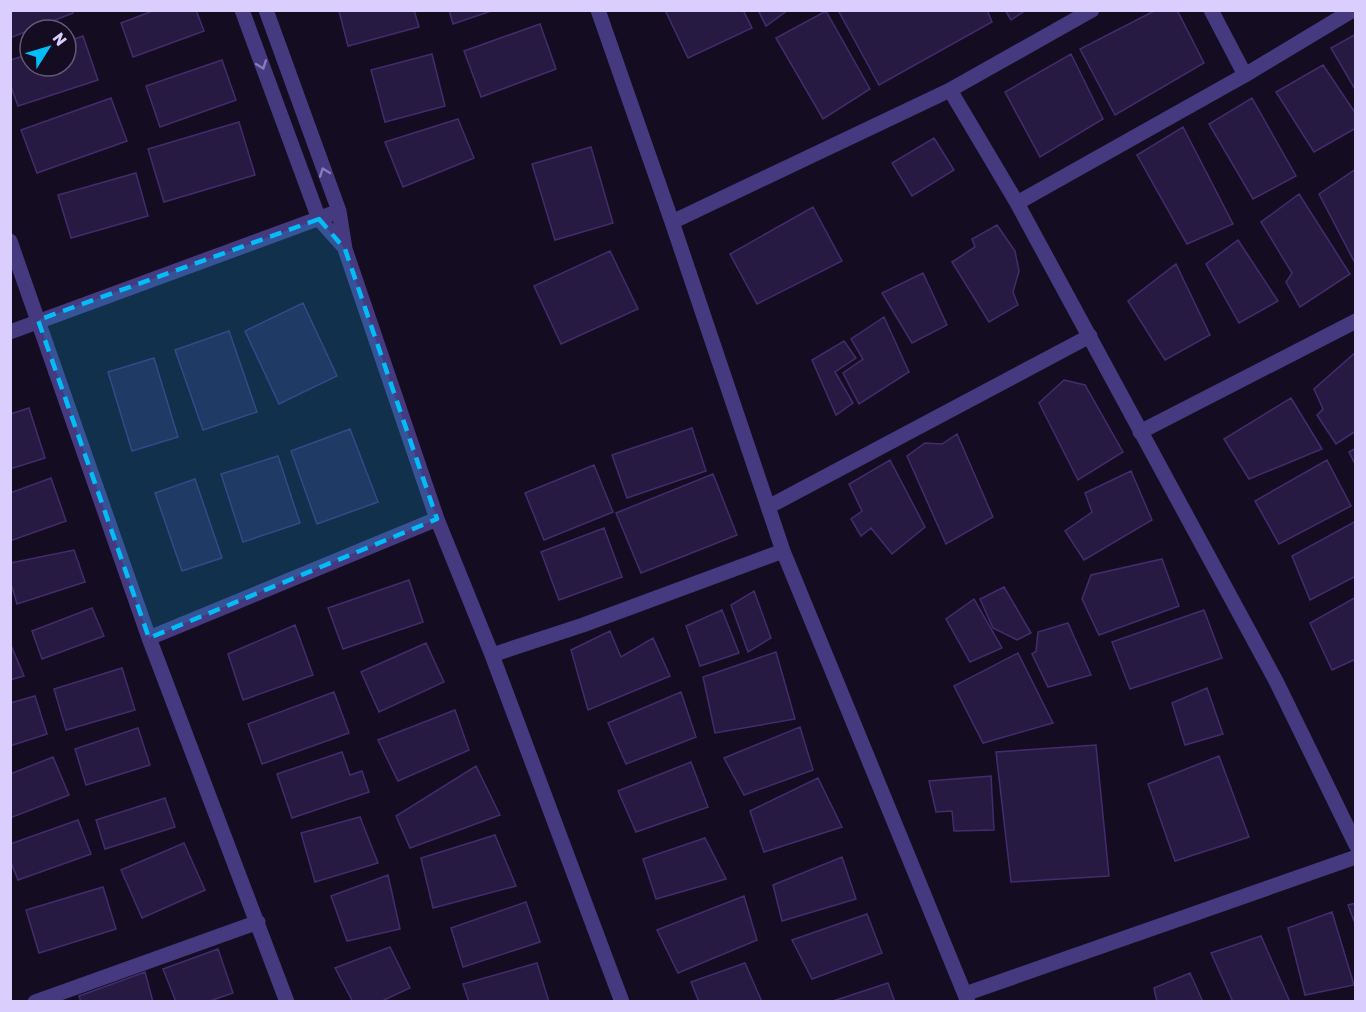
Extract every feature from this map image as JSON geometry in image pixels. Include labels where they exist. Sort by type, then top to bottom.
[{"type":"street","points":[[242,10],[319,219],[345,249]]},
{"type":"street","points":[[266,10],[339,211],[345,249],[437,519],[492,655],[622,1002]]},
{"type":"street","points":[[598,10],[783,551],[966,998],[1356,857]]},
{"type":"street","points":[[672,222],[950,90],[1092,10]]},
{"type":"street","points":[[1211,10],[1245,75]]},
{"type":"street","points":[[1017,203],[1245,75],[1353,10]]},
{"type":"street","points":[[950,90],[1017,203],[1276,681],[1356,845]]},
{"type":"street","points":[[10,332],[339,211]]},
{"type":"street","points":[[10,241],[149,638],[287,1002]]},
{"type":"street","points":[[1140,432],[1356,321]]},
{"type":"street","points":[[768,507],[1089,336]]},
{"type":"street","points":[[149,638],[437,519]]},
{"type":"street","points":[[492,655],[583,625],[783,551]]},
{"type":"street","points":[[35,1002],[258,922]]},
{"type":"highlighted area","points":[[319,219],[345,249],[437,519],[149,638],[38,320]]},
{"type":"building","points":[[10,10],[72,10],[73,13],[60,18],[18,18],[18,35],[10,38]]},
{"type":"building","points":[[155,10],[196,10],[204,31],[133,57],[121,23]]},
{"type":"building","points":[[414,10],[419,27],[348,46],[339,11]]},
{"type":"building","points":[[449,10],[494,10],[453,24]]},
{"type":"building","points":[[665,10],[743,10],[752,28],[688,58]]},
{"type":"building","points":[[758,10],[788,10],[766,26]]},
{"type":"building","points":[[838,10],[987,10],[992,22],[879,85]]},
{"type":"building","points":[[1005,10],[1026,10],[1011,20]]},
{"type":"building","points":[[1156,10],[1177,10],[1204,63],[1115,115],[1080,49]]},
{"type":"building","points":[[826,11],[870,89],[823,119],[776,38]]},
{"type":"building","points":[[540,24],[556,69],[481,97],[464,51]]},
{"type":"building","points":[[1356,34],[1356,91],[1331,48]]},
{"type":"building","points":[[83,36],[98,80],[18,106],[10,84],[10,60],[18,58],[18,78],[78,78],[78,38]]},
{"type":"building","points":[[432,54],[445,106],[385,122],[371,70]]},
{"type":"building","points":[[1071,54],[1103,119],[1040,157],[1005,92]]},
{"type":"building","points":[[222,60],[236,100],[160,127],[146,86]]},
{"type":"building","points":[[1323,65],[1356,114],[1356,128],[1314,152],[1276,92]]},
{"type":"building","points":[[111,98],[127,141],[37,173],[21,130]]},
{"type":"building","points":[[1252,98],[1296,176],[1253,199],[1209,124]]},
{"type":"building","points":[[458,119],[474,158],[403,187],[385,142]]},
{"type":"building","points":[[239,122],[255,175],[164,202],[148,149]]},
{"type":"building","points":[[1183,127],[1233,224],[1187,244],[1137,155]]},
{"type":"building","points":[[934,138],[954,170],[912,196],[892,163]]},
{"type":"building","points":[[591,147],[613,223],[555,240],[532,164]]},
{"type":"building","points":[[1356,169],[1356,265],[1319,194]]},
{"type":"building","points":[[136,173],[148,216],[71,238],[58,195]]},
{"type":"building","points":[[1299,194],[1350,274],[1300,307],[1286,282],[1292,273],[1261,222]]},
{"type":"building","points":[[813,207],[842,261],[757,304],[730,254]]},
{"type":"building","points":[[997,225],[1015,251],[1019,271],[1013,292],[1018,305],[989,322],[952,262],[975,247],[972,239]]},
{"type":"building","points":[[1238,240],[1278,301],[1239,323],[1206,264]]},
{"type":"building","points":[[610,251],[638,309],[561,344],[534,286]]},
{"type":"building","points":[[1176,264],[1210,335],[1165,360],[1128,301]]},
{"type":"building","points":[[923,273],[947,325],[912,343],[882,293]]},
{"type":"building","points":[[303,303],[337,376],[279,404],[245,331]]},
{"type":"building","points":[[884,317],[909,372],[859,404],[843,373],[863,359],[851,339]]},
{"type":"building","points":[[229,331],[257,412],[203,430],[175,350]]},
{"type":"building","points":[[844,341],[856,358],[835,372],[853,403],[836,415],[812,360]]},
{"type":"building","points":[[1356,352],[1356,431],[1336,444],[1317,415],[1323,409],[1314,389]]},
{"type":"building","points":[[154,358],[178,437],[132,451],[108,372]]},
{"type":"building","points":[[1064,380],[1085,385],[1123,452],[1078,480],[1039,403]]},
{"type":"building","points":[[1291,398],[1322,449],[1249,479],[1224,439]]},
{"type":"building","points":[[29,408],[45,458],[10,469],[10,414]]},
{"type":"building","points":[[692,428],[706,471],[627,498],[612,455]]},
{"type":"building","points":[[350,429],[378,502],[317,524],[291,451]]},
{"type":"building","points":[[957,434],[993,517],[946,544],[907,456],[925,443],[942,444]]},
{"type":"building","points":[[1356,448],[1356,466],[1349,452]]},
{"type":"building","points":[[278,456],[300,523],[243,542],[221,474]]},
{"type":"building","points":[[890,460],[925,527],[892,554],[871,528],[861,536],[851,519],[862,511],[849,484]]},
{"type":"building","points":[[1327,460],[1351,506],[1279,544],[1255,501]]},
{"type":"building","points":[[594,465],[613,512],[544,540],[525,493]]},
{"type":"building","points":[[1131,471],[1152,520],[1084,560],[1065,531],[1092,512],[1085,493]]},
{"type":"building","points":[[713,474],[737,535],[641,573],[616,513]]},
{"type":"building","points":[[51,478],[66,521],[10,541],[10,493]]},
{"type":"building","points":[[195,479],[222,558],[182,571],[155,493]]},
{"type":"building","points":[[1356,521],[1356,576],[1310,600],[1292,556]]},
{"type":"building","points":[[604,528],[622,577],[559,600],[541,552]]},
{"type":"building","points":[[74,550],[85,582],[17,604],[10,580],[10,563]]},
{"type":"building","points":[[1162,559],[1179,606],[1099,635],[1082,599],[1091,575]]},
{"type":"building","points":[[409,580],[423,622],[343,649],[328,608]]},
{"type":"building","points":[[1004,587],[1031,633],[1017,640],[993,628],[980,599]]},
{"type":"building","points":[[754,591],[771,638],[748,652],[731,605]]},
{"type":"building","points":[[1356,597],[1356,659],[1332,670],[1310,623]]},
{"type":"building","points":[[974,599],[1002,648],[970,662],[946,619]]},
{"type":"building","points":[[92,608],[104,636],[42,659],[32,631]]},
{"type":"building","points":[[722,610],[739,653],[700,666],[686,626]]},
{"type":"building","points":[[1204,610],[1222,658],[1130,689],[1112,642]]},
{"type":"building","points":[[1068,623],[1091,675],[1048,687],[1032,654],[1036,651],[1038,632]]},
{"type":"building","points":[[295,625],[313,675],[243,700],[228,654]]},
{"type":"building","points":[[610,631],[621,657],[653,638],[670,676],[588,710],[571,650]]},
{"type":"building","points":[[10,643],[24,676],[10,680]]},
{"type":"building","points":[[426,643],[444,682],[379,712],[361,672]]},
{"type":"building","points":[[776,652],[795,719],[715,733],[703,677]]},
{"type":"building","points":[[1018,653],[1053,723],[983,743],[954,686]]},
{"type":"building","points":[[122,668],[135,710],[66,730],[54,689]]},
{"type":"building","points":[[1207,688],[1223,734],[1185,745],[1172,703]]},
{"type":"building","points":[[334,692],[349,733],[262,764],[248,724]]},
{"type":"building","points":[[681,692],[696,737],[626,764],[608,723]]},
{"type":"building","points":[[35,696],[47,734],[10,746],[10,703]]},
{"type":"building","points":[[455,710],[469,750],[398,781],[378,740]]},
{"type":"building","points":[[800,727],[813,770],[744,795],[724,758]]},
{"type":"building","points":[[138,728],[150,765],[86,785],[75,749]]},
{"type":"building","points":[[1096,745],[1109,876],[1011,882],[996,752]]},
{"type":"building","points":[[342,752],[350,775],[362,771],[369,792],[292,818],[277,774]]},
{"type":"building","points":[[1219,756],[1249,837],[1175,861],[1148,784]]},
{"type":"building","points":[[53,757],[69,795],[10,818],[10,774]]},
{"type":"building","points":[[691,762],[708,807],[636,832],[618,791]]},
{"type":"building","points":[[476,766],[500,815],[410,848],[396,816]]},
{"type":"building","points":[[991,776],[994,830],[954,831],[952,811],[936,812],[929,781]]},
{"type":"building","points":[[818,778],[842,827],[764,852],[750,811]]},
{"type":"building","points":[[165,798],[175,827],[105,849],[96,820]]},
{"type":"building","points":[[360,817],[378,863],[315,882],[301,833]]},
{"type":"building","points":[[78,820],[91,854],[18,880],[10,860],[10,844]]},
{"type":"building","points":[[495,835],[516,886],[433,908],[421,858]]},
{"type":"building","points":[[705,838],[726,879],[656,899],[643,859]]},
{"type":"building","points":[[184,843],[205,890],[142,918],[121,870]]},
{"type":"building","points":[[842,857],[856,899],[782,921],[773,885]]},
{"type":"building","points":[[388,875],[400,929],[347,941],[331,896]]},
{"type":"building","points":[[103,887],[116,929],[39,953],[26,910]]},
{"type":"building","points":[[744,896],[757,940],[678,973],[657,930]]},
{"type":"building","points":[[526,902],[540,942],[463,967],[451,928]]},
{"type":"building","points":[[1356,903],[1356,926],[1348,905]]},
{"type":"building","points":[[1332,912],[1354,985],[1305,995],[1288,928]]},
{"type":"building","points":[[867,914],[882,953],[812,979],[792,940]]},
{"type":"building","points":[[1261,936],[1290,1002],[1233,1002],[1211,953]]},
{"type":"building","points":[[390,947],[410,988],[380,1002],[353,1002],[335,968]]},
{"type":"building","points":[[218,949],[233,993],[207,1002],[176,1002],[163,969]]},
{"type":"building","points":[[537,963],[549,1002],[469,1002],[463,984]]},
{"type":"building","points":[[745,963],[762,1002],[699,1002],[691,982]]},
{"type":"building","points":[[145,972],[153,1002],[81,1002],[79,996]]},
{"type":"building","points":[[1190,973],[1203,1002],[1157,1002],[1154,988]]},
{"type":"building","points":[[888,983],[895,1002],[830,1002]]}]
